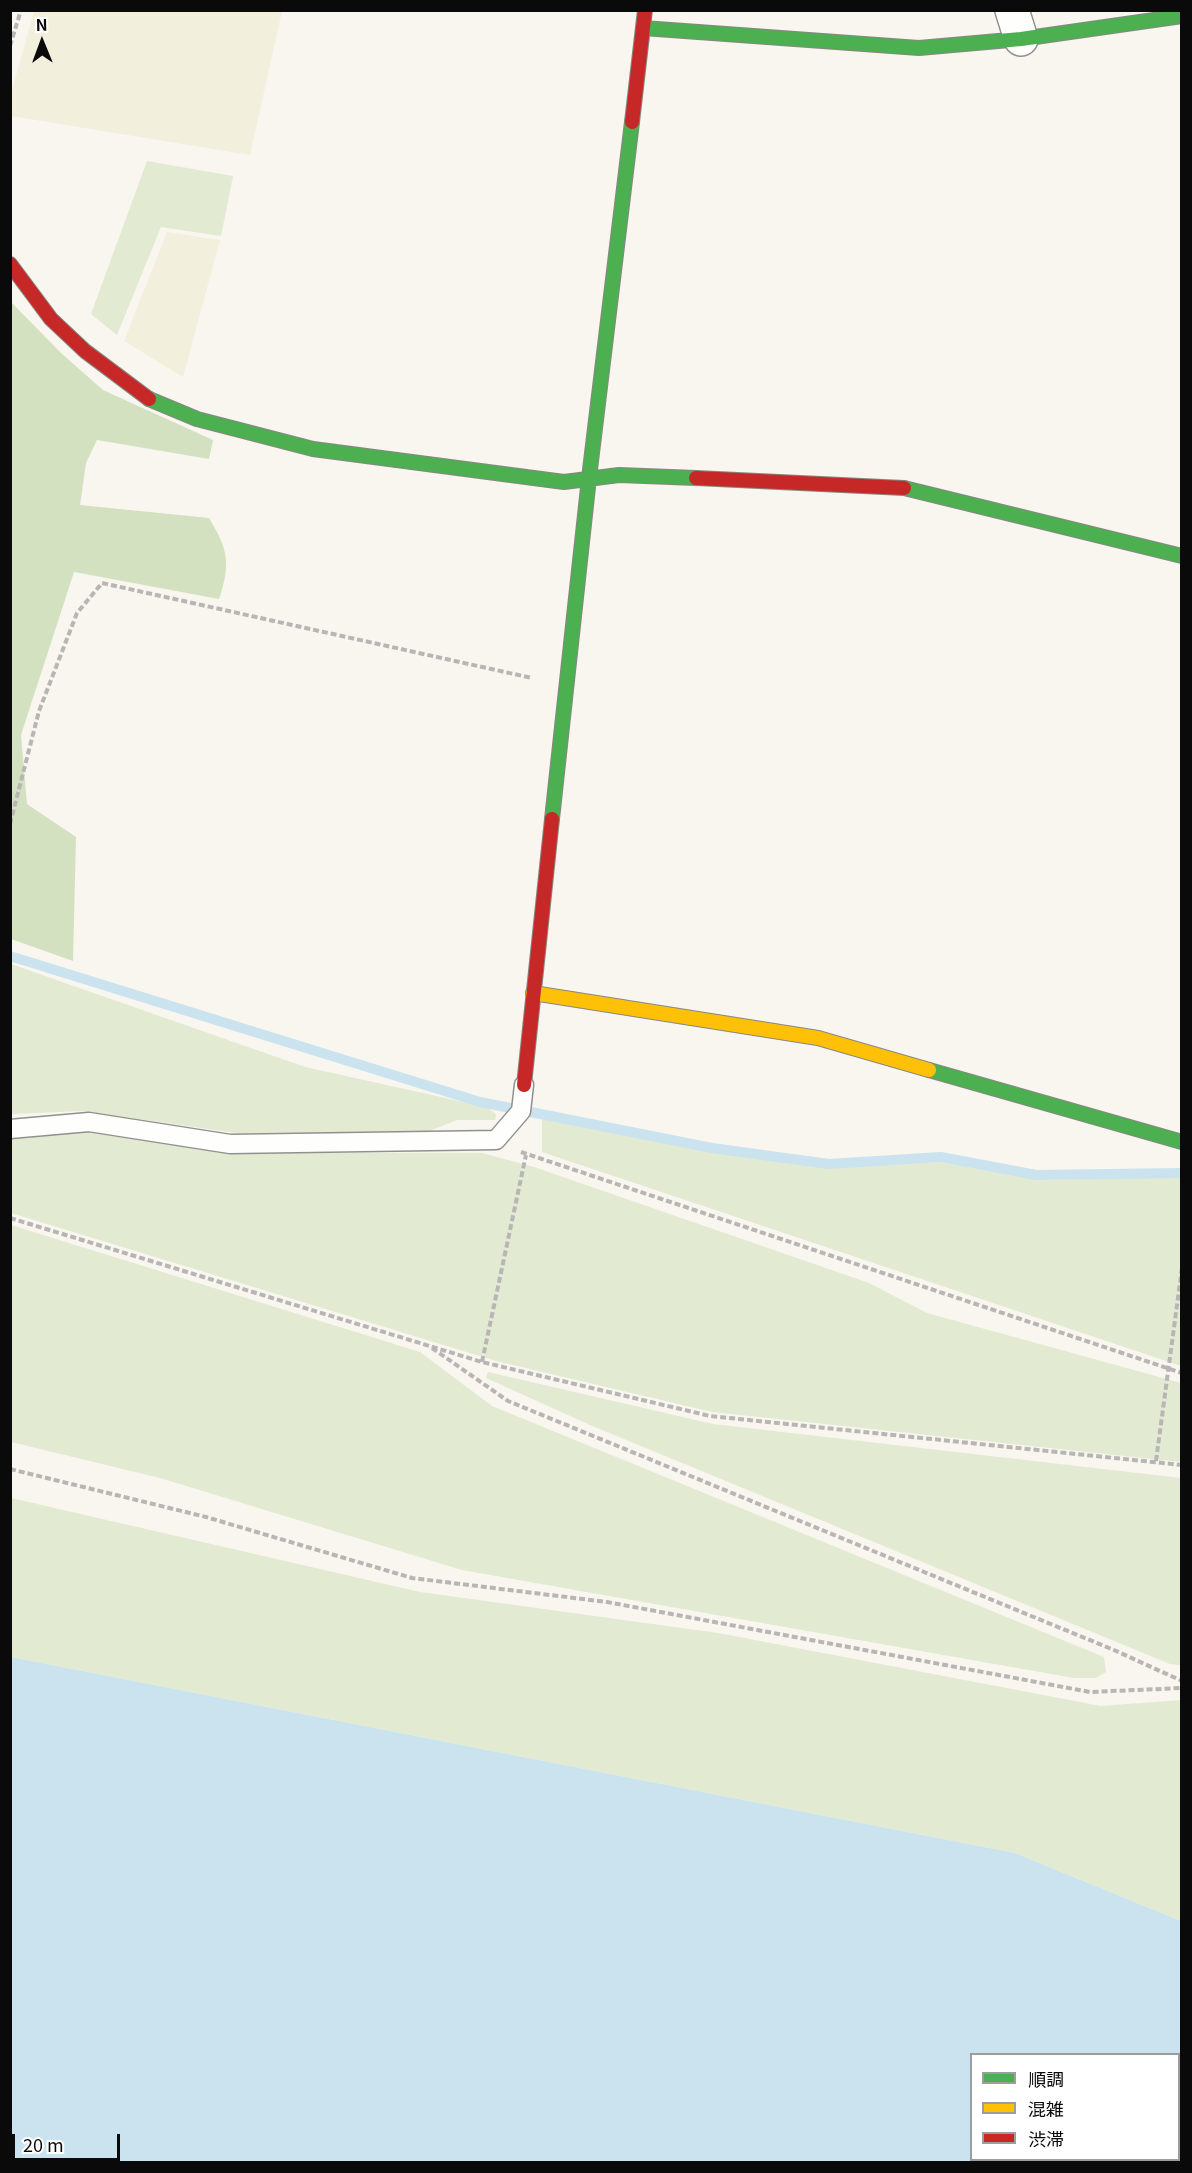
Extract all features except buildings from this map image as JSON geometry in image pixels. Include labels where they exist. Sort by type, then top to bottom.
[{"type":"street","points":[[524,1085],[589,478],[645,10]]},
{"type":"street","points":[[643,28],[919,48],[1016,25],[1182,16]]},
{"type":"street","points":[[10,264],[51,319],[92,357],[148,399],[196,419],[313,449],[564,482],[619,475],[900,487],[1182,556]]},
{"type":"street","points":[[533,993],[818,1038],[1182,1142]]},
{"type":"lane","points":[[10,1129],[89,1122],[230,1144],[496,1140],[521,1111],[524,1085]]},
{"type":"path","points":[[10,46],[21,10]]},
{"type":"path","points":[[10,824],[39,711],[77,613],[102,583],[566,686]]},
{"type":"path","points":[[496,1140],[526,1155],[1182,1373]]},
{"type":"path","points":[[482,1362],[526,1155]]},
{"type":"path","points":[[10,1218],[482,1362],[710,1416],[1182,1465]]},
{"type":"path","points":[[1156,1461],[1182,1268]]},
{"type":"path","points":[[429,1346],[508,1401],[1114,1650],[1182,1681]]},
{"type":"path","points":[[10,1469],[206,1517],[412,1578],[607,1602],[1090,1692],[1182,1688]]},
{"type":"shaded area","points":[[34,11],[282,11],[250,155],[11,116],[11,94]]},
{"type":"shaded area","points":[[167,232],[220,240],[183,377],[124,341]]},
{"type":"green space","points":[[147,161],[233,176],[221,236],[161,227],[117,335],[91,314]]},
{"type":"green space","points":[[10,301],[61,353],[103,390],[213,440],[209,459],[97,440],[86,463],[80,505],[209,518],[226,557],[225,576],[219,599],[74,572],[21,735],[27,804],[76,837],[73,961],[11,939]]},
{"type":"green space","points":[[11,964],[305,1067],[486,1107],[496,1114],[495,1120],[457,1120],[427,1132],[236,1133],[83,1111],[11,1114]]},
{"type":"green space","points":[[542,1119],[712,1152],[825,1168],[940,1162],[1038,1180],[1181,1176],[1181,1366],[542,1152]]},
{"type":"green space","points":[[86,1132],[229,1153],[482,1153],[534,1167],[869,1283],[927,1313],[1181,1383],[1181,1462],[712,1412],[496,1361],[11,1213],[11,1136]]},
{"type":"green space","points":[[11,1225],[420,1352],[492,1406],[1104,1657],[1106,1672],[1096,1678],[1074,1678],[462,1570],[160,1478],[11,1442]]},
{"type":"green space","points":[[488,1372],[713,1424],[1181,1478],[1181,1665],[1170,1664],[590,1425],[486,1378]]},
{"type":"green space","points":[[11,1498],[420,1592],[718,1633],[1101,1706],[1181,1700],[1181,1921],[1015,1853],[11,1657]]},
{"type":"water","points":[[11,1657],[1015,1853],[1181,1921],[1181,2162],[11,2162]]},
{"type":"waterway","points":[[10,956],[480,1102],[712,1148],[829,1164],[941,1157],[1036,1175],[1182,1173]]},
{"type":"traffic: fast","points":[[643,28],[919,48],[1021,39],[1182,16]]},
{"type":"traffic: fast","points":[[552,819],[589,478],[632,122]]},
{"type":"traffic: fast","points":[[149,399],[197,419],[313,449],[564,482],[619,475],[696,478]]},
{"type":"traffic: fast","points":[[904,488],[1182,556]]},
{"type":"traffic: fast","points":[[929,1070],[1182,1142]]},
{"type":"traffic: slow","points":[[533,993],[818,1038],[929,1070]]},
{"type":"traffic: jam","points":[[632,122],[645,10]]},
{"type":"traffic: jam","points":[[10,264],[51,319],[85,351],[149,399]]},
{"type":"traffic: jam","points":[[696,478],[904,488]]},
{"type":"traffic: jam","points":[[524,1085],[552,819]]}]
